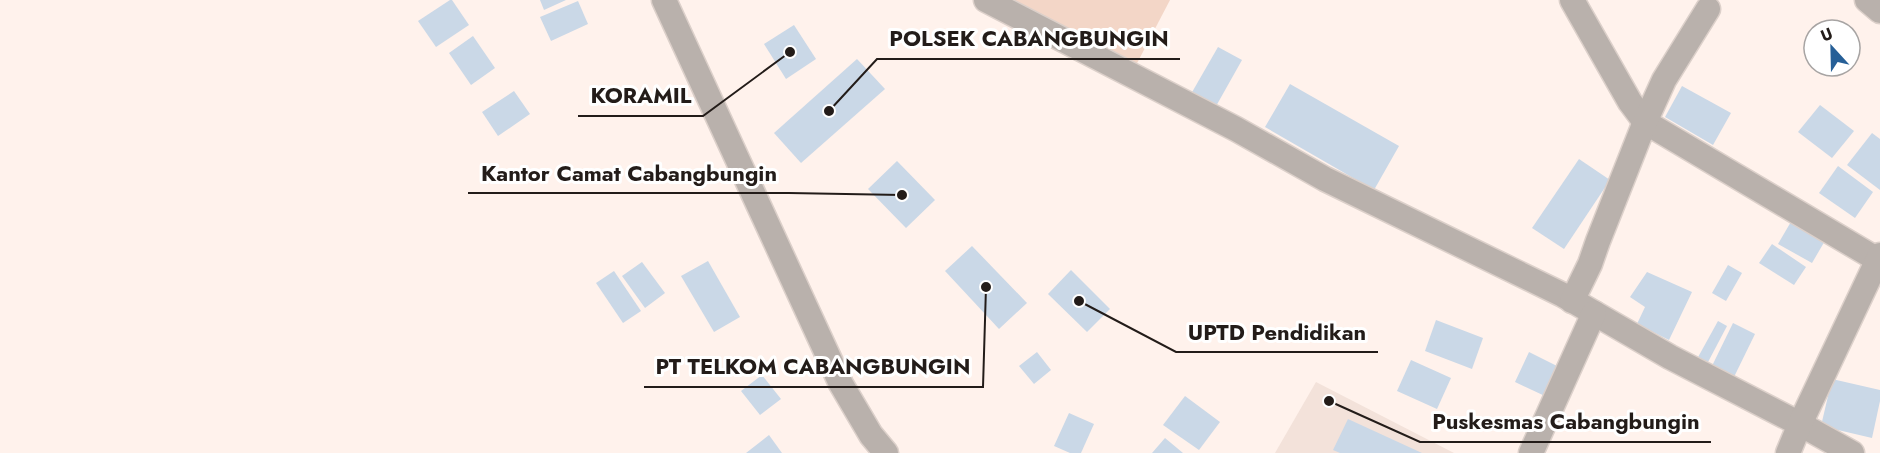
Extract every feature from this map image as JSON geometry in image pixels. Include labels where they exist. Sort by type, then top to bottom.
[{"type":"street","points":[[664,0],[841,384],[871,435],[886,453]]},
{"type":"street","points":[[986,0],[1236,129],[1325,179],[1572,301],[1670,357],[1852,453]]},
{"type":"street","points":[[1572,0],[1630,102],[1645,122],[1879,258],[1788,453]]},
{"type":"street","points":[[1867,0],[1880,11]]},
{"type":"street","points":[[1572,301],[1590,264],[1645,122],[1664,80],[1708,9]]},
{"type":"street","points":[[1531,453],[1594,314]]},
{"type":"shaded area","points":[[1004,0],[1170,0],[1134,69]]},
{"type":"shaded area","points":[[1316,382],[1454,453],[1275,453]]},
{"type":"building","points":[[450,0],[469,25],[436,47],[418,21]]},
{"type":"building","points":[[540,0],[566,0],[544,10]]},
{"type":"building","points":[[578,1],[588,24],[551,41],[540,17]]},
{"type":"building","points":[[794,25],[816,59],[786,79],[764,44]]},
{"type":"building","points":[[473,36],[495,68],[471,85],[449,53]]},
{"type":"building","points":[[1218,47],[1242,60],[1215,108],[1191,94]]},
{"type":"building","points":[[857,59],[885,89],[801,163],[774,133]]},
{"type":"building","points":[[1290,84],[1399,146],[1374,190],[1265,127]]},
{"type":"building","points":[[1682,86],[1731,113],[1713,145],[1665,117]]},
{"type":"building","points":[[514,91],[530,114],[498,136],[482,112]]},
{"type":"building","points":[[1820,105],[1854,131],[1832,158],[1798,132]]},
{"type":"building","points":[[1872,133],[1880,139],[1880,190],[1847,165]]},
{"type":"building","points":[[1579,159],[1610,180],[1564,249],[1532,228]]},
{"type":"building","points":[[897,161],[935,200],[906,228],[868,189]]},
{"type":"building","points":[[1838,166],[1873,192],[1855,218],[1819,193]]},
{"type":"building","points":[[1792,220],[1826,239],[1812,263],[1778,244]]},
{"type":"building","points":[[1772,244],[1806,267],[1794,285],[1759,263]]},
{"type":"building","points":[[972,246],[1027,303],[999,329],[945,271]]},
{"type":"building","points":[[708,261],[740,317],[714,332],[681,276]]},
{"type":"building","points":[[642,262],[665,293],[645,308],[622,276]]},
{"type":"building","points":[[1728,265],[1742,273],[1726,301],[1712,293]]},
{"type":"building","points":[[1071,270],[1110,309],[1087,332],[1048,294]]},
{"type":"building","points":[[614,271],[641,311],[623,323],[596,283]]},
{"type":"building","points":[[1647,272],[1692,292],[1669,340],[1637,324],[1645,307],[1630,297]]},
{"type":"building","points":[[1436,320],[1483,338],[1472,369],[1425,351]]},
{"type":"building","points":[[1718,321],[1727,326],[1707,364],[1697,359]]},
{"type":"building","points":[[1733,323],[1755,334],[1733,379],[1711,368]]},
{"type":"building","points":[[1037,352],[1051,370],[1034,384],[1019,366]]},
{"type":"building","points":[[1529,352],[1561,368],[1547,397],[1515,382]]},
{"type":"building","points":[[1411,360],[1451,378],[1437,409],[1397,391]]},
{"type":"building","points":[[762,375],[781,399],[760,415],[741,391]]},
{"type":"building","points":[[1832,379],[1880,390],[1880,401],[1872,438],[1821,426]]},
{"type":"building","points":[[1185,396],[1220,422],[1199,450],[1163,425]]},
{"type":"building","points":[[1069,413],[1094,424],[1081,453],[1070,453],[1054,446]]},
{"type":"building","points":[[1348,419],[1422,453],[1340,453],[1333,450]]},
{"type":"building","points":[[769,435],[782,453],[746,453]]},
{"type":"building","points":[[1165,438],[1183,453],[1152,453]]},
{"type":"place","name":"KORAMIL","points":[[790,52]]},
{"type":"place","name":"POLSEK CABANGBUNGIN","points":[[829,111]]},
{"type":"place","name":"Kantor Camat Cabangbungin","points":[[902,195]]},
{"type":"place","name":"PT TELKOM CABANGBUNGIN","points":[[986,287]]},
{"type":"place","name":"UPTD Pendidikan","points":[[1079,301]]},
{"type":"place","name":"Puskesmas Cabangbungin","points":[[1329,401]]}]
